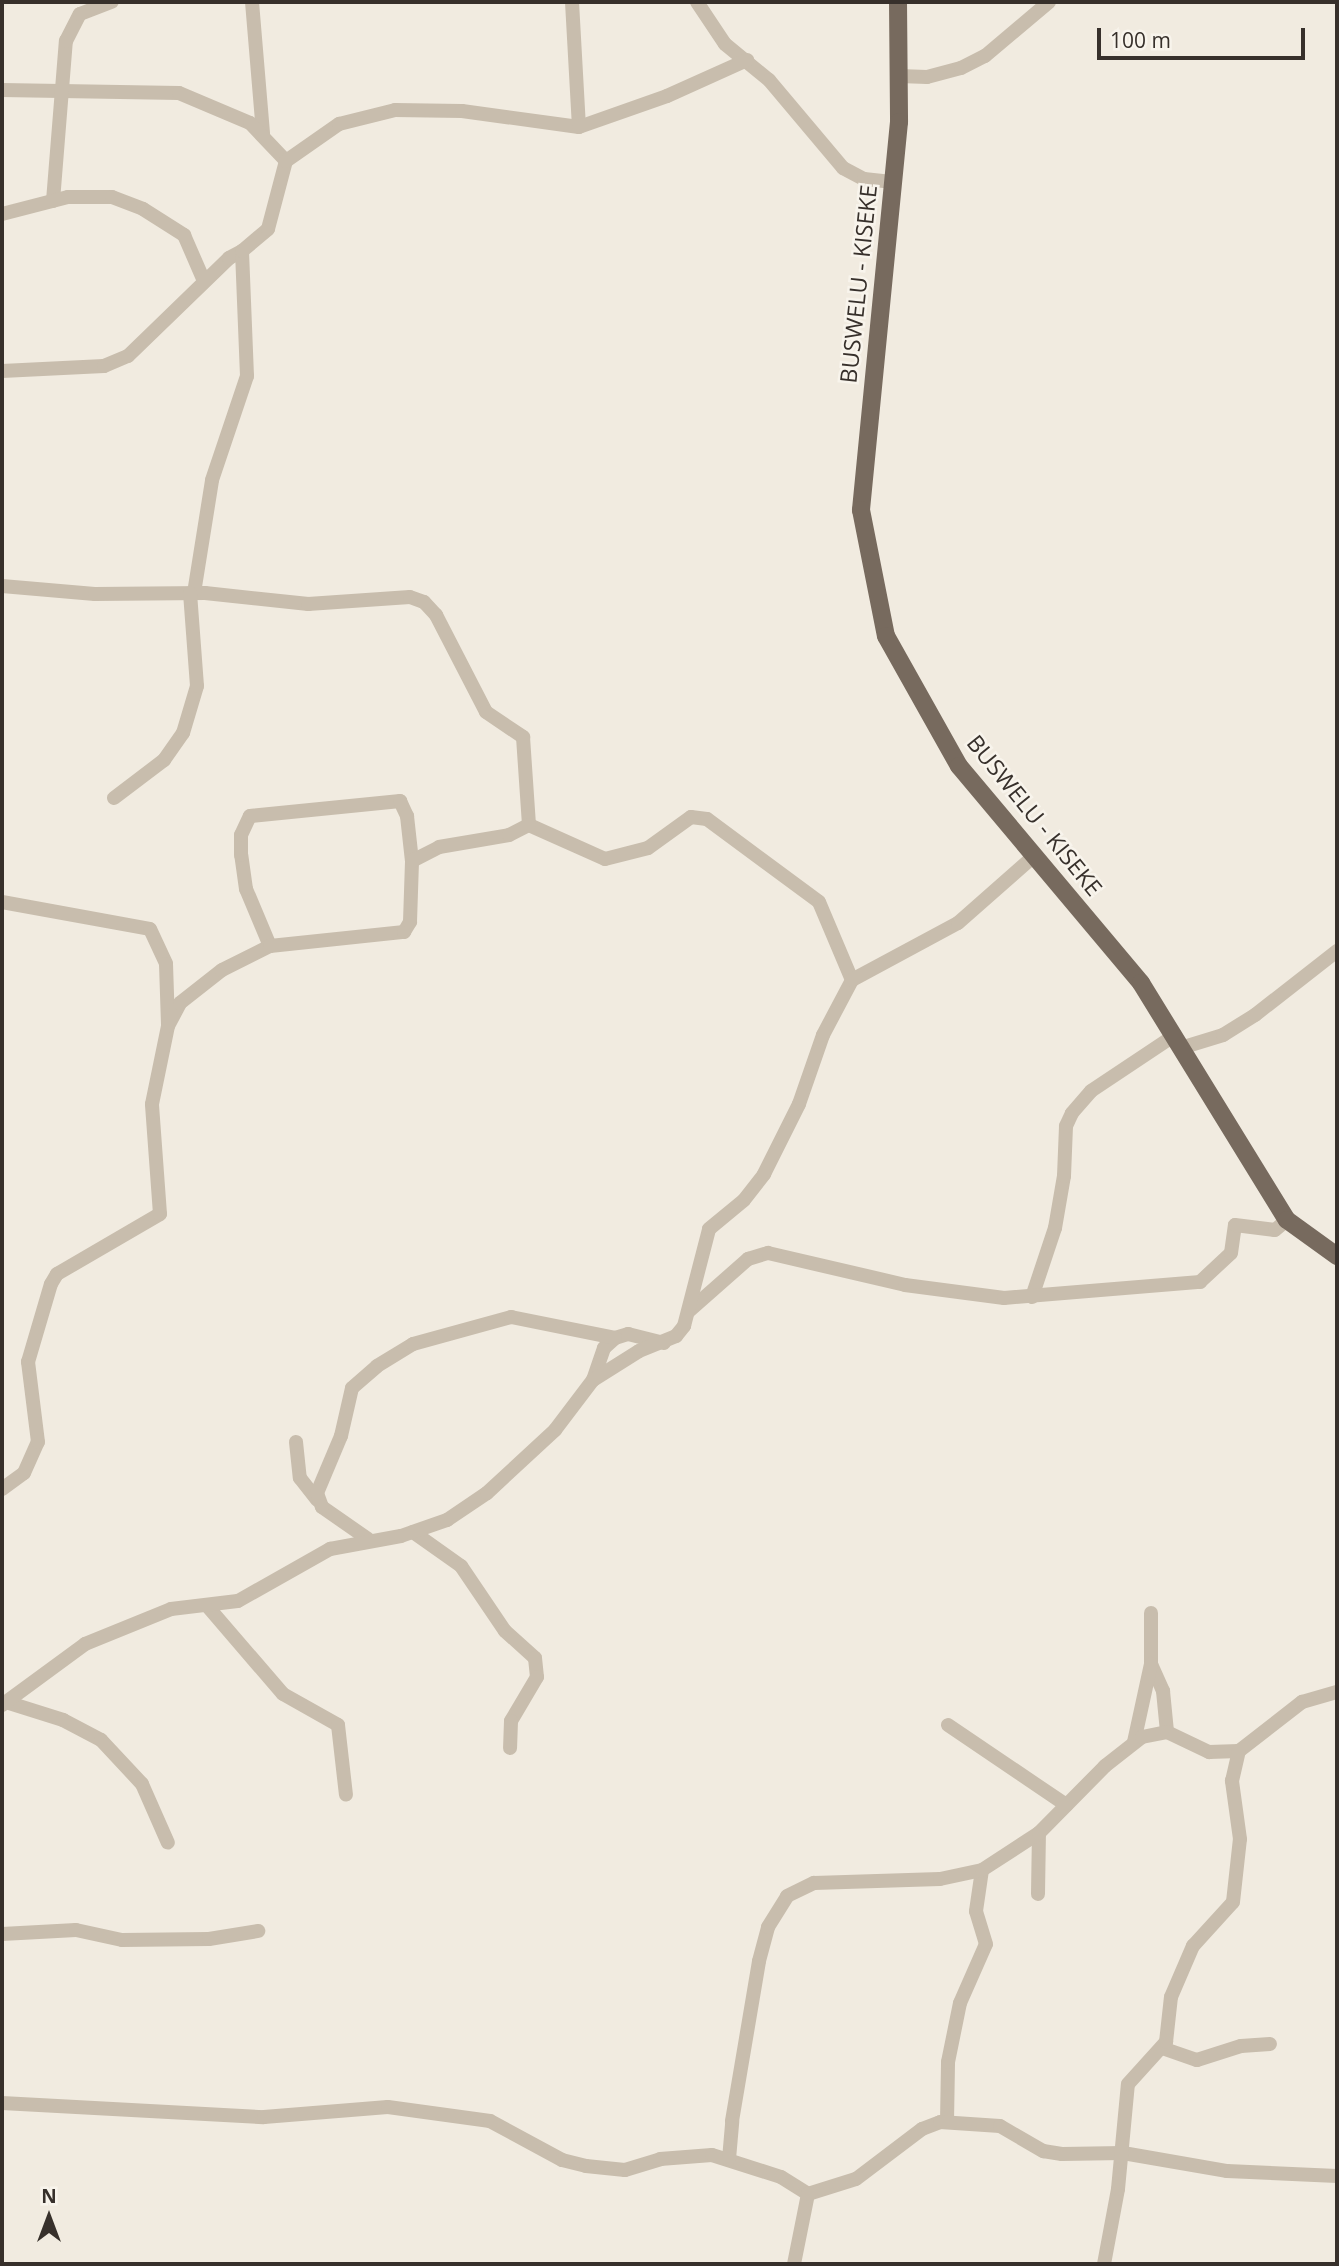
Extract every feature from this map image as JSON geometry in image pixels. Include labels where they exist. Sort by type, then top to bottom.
[{"type":"main road","name":"BUSWELU - KISEKE","points":[[898,2],[899,76],[894,182],[861,510],[886,636],[960,766],[1141,983],[1287,1220],[1337,1256]]},
{"type":"street","points":[[53,201],[65,93],[65,41],[70,25],[90,4],[112,2]]},
{"type":"street","points":[[252,2],[263,134]]},
{"type":"street","points":[[572,2],[579,127]]},
{"type":"street","points":[[697,2],[724,44],[747,60],[843,168],[864,178],[894,182]]},
{"type":"street","points":[[899,76],[947,74],[961,68],[985,56],[1049,2]]},
{"type":"street","points":[[2,371],[117,362],[128,356],[204,281],[268,229],[286,160],[338,124],[395,110],[462,111],[579,127],[667,96],[747,60]]},
{"type":"street","points":[[2,90],[179,93],[214,105],[263,134],[286,160]]},
{"type":"street","points":[[2,214],[53,201],[112,197],[143,209],[184,235],[204,281]]},
{"type":"street","points":[[114,798],[164,760],[183,733],[197,686],[192,593],[212,480],[247,376],[242,251]]},
{"type":"street","points":[[2,586],[95,594],[192,593],[308,604],[411,597],[424,602],[436,615],[486,712],[523,737],[529,825]]},
{"type":"street","points":[[168,1026],[180,1003],[198,987],[270,946],[404,932],[410,922],[412,861],[407,816],[400,802],[250,817],[241,835],[246,889],[270,946]]},
{"type":"street","points":[[529,825],[606,859],[648,848],[691,817],[707,819],[820,902],[852,980]]},
{"type":"street","points":[[412,861],[439,847],[509,835],[529,825]]},
{"type":"street","points":[[593,1380],[639,1351],[664,1343],[684,1326],[709,1229],[744,1200],[764,1174],[799,1104],[822,1035],[852,980],[958,923],[1034,856]]},
{"type":"street","points":[[2,902],[150,929],[166,964],[168,1026],[152,1104],[160,1214],[57,1274],[51,1284],[28,1362],[38,1441],[24,1473],[2,1489]]},
{"type":"street","points":[[1032,1297],[1055,1228],[1064,1176],[1066,1126],[1072,1113],[1091,1091],[1179,1041],[1223,1035],[1255,1016],[1337,951]]},
{"type":"street","points":[[689,1311],[748,1259],[768,1253],[905,1285],[1004,1298],[1204,1281],[1214,1266],[1231,1253],[1235,1225],[1275,1230],[1287,1220]]},
{"type":"street","points":[[317,1500],[352,1388],[394,1353],[511,1317],[615,1338]]},
{"type":"street","points":[[4,1703],[27,1689],[85,1644],[153,1614],[208,1608],[238,1601],[330,1549],[368,1539],[413,1532],[447,1520],[487,1493],[555,1430],[593,1380],[604,1348],[615,1338],[628,1334],[664,1343]]},
{"type":"street","points":[[296,1442],[300,1478],[317,1500],[368,1539]]},
{"type":"street","points":[[413,1532],[461,1566],[505,1632],[535,1658],[537,1677],[511,1721],[510,1748]]},
{"type":"street","points":[[208,1608],[283,1695],[338,1726],[346,1795]]},
{"type":"street","points":[[1134,1742],[1150,1664],[1151,1613]]},
{"type":"street","points":[[1150,1664],[1163,1691],[1167,1732]]},
{"type":"street","points":[[27,1689],[33,1710]]},
{"type":"street","points":[[729,2159],[753,1993],[778,1906],[798,1888],[814,1883],[940,1879],[982,1870],[1039,1833],[1134,1742],[1167,1732],[1209,1752],[1239,1751],[1302,1702],[1337,1692]]},
{"type":"street","points":[[4,1703],[33,1710],[87,1730],[120,1758],[142,1784],[168,1843]]},
{"type":"street","points":[[948,1725],[1066,1805]]},
{"type":"street","points":[[1104,2264],[1123,2153],[1128,2084],[1162,2048],[1176,1981],[1201,1934],[1233,1902],[1240,1839],[1232,1781],[1239,1751]]},
{"type":"street","points":[[1038,1894],[1039,1833]]},
{"type":"street","points":[[947,2122],[948,2062],[960,2003],[986,1944],[976,1911],[982,1870]]},
{"type":"street","points":[[2,1934],[76,1930],[122,1940],[209,1939],[258,1931]]},
{"type":"street","points":[[1162,2048],[1197,2060],[1241,2046],[1270,2044]]},
{"type":"street","points":[[2,2103],[264,2117],[388,2107],[490,2121],[562,2160],[586,2166],[625,2170],[699,2155],[729,2159],[781,2177],[808,2194],[856,2179],[922,2129],[947,2122],[1000,2126],[1043,2151],[1123,2153],[1227,2171],[1337,2176]]},
{"type":"street","points":[[794,2264],[808,2194]]}]
